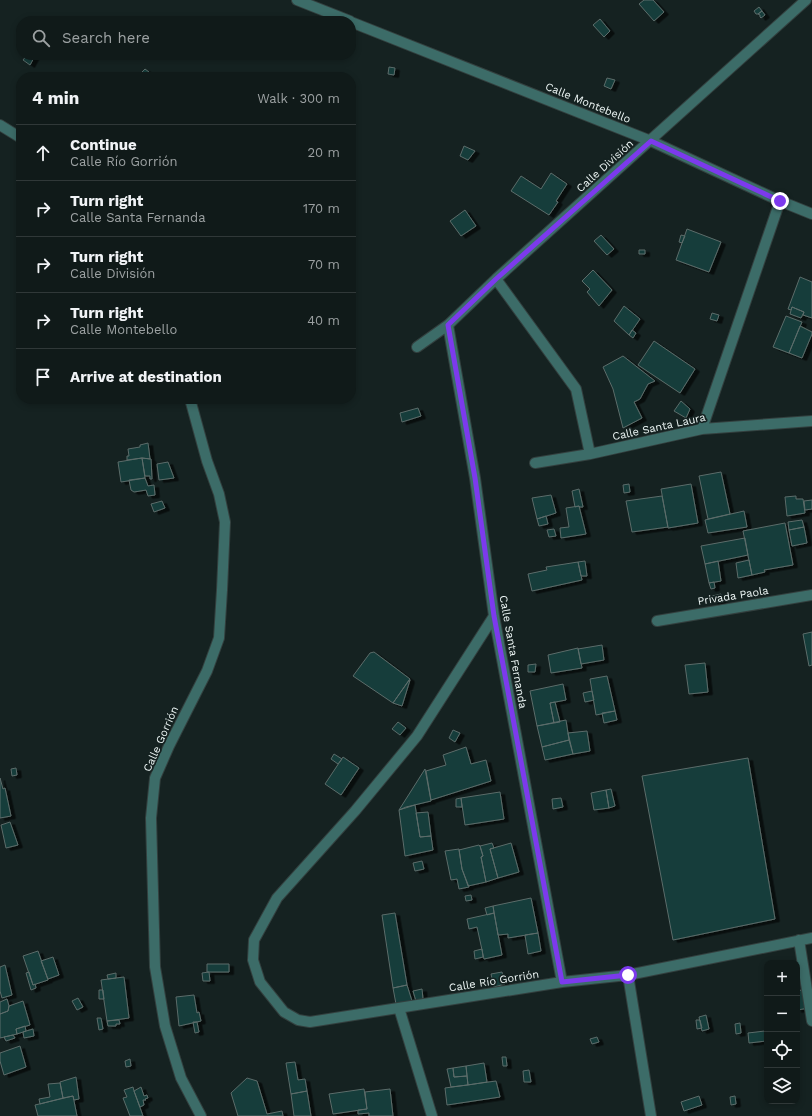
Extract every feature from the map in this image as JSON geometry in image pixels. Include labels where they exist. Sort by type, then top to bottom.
[{"type":"street","name":"Calle Montebello","points":[[297,0],[337,16]]},
{"type":"street","name":"Calle División","points":[[417,346],[448,325],[496,279],[806,0]]},
{"type":"street","name":"Calle Montebello","points":[[356,23],[651,141],[780,201],[812,214]]},
{"type":"street","points":[[0,125],[16,135]]},
{"type":"street","points":[[702,429],[780,201]]},
{"type":"street","points":[[496,279],[576,389],[590,454]]},
{"type":"street","name":"Calle Santa Fernanda","points":[[448,325],[475,478],[494,616],[562,982]]},
{"type":"street","name":"Calle Gorrión","points":[[191,404],[207,461],[219,494],[224,522],[219,638],[207,671],[169,746],[155,778],[151,818],[155,967],[165,1026],[181,1078],[202,1116]]},
{"type":"street","name":"Calle Santa Laura","points":[[535,463],[590,454],[702,429],[812,421]]},
{"type":"street","name":"Privada Paola","points":[[657,621],[812,595]]},
{"type":"street","name":"Calle Río Gorrión","points":[[494,616],[418,736],[355,812],[277,898],[254,940],[253,960],[260,982],[284,1012],[298,1020],[310,1022],[562,982],[628,975],[812,938]]},
{"type":"street","points":[[798,940],[812,1021]]},
{"type":"street","points":[[628,975],[651,1116]]},
{"type":"street","points":[[399,1008],[432,1116]]},
{"type":"building","points":[[644,0],[653,0],[664,12],[654,21],[639,4]]},
{"type":"building","points":[[759,7],[762,11],[756,14],[754,11]]},
{"type":"building","points":[[762,11],[765,15],[761,18],[758,14]]},
{"type":"building","points":[[600,19],[610,31],[604,37],[593,25]]},
{"type":"building","points":[[23,60],[33,60],[30,65]]},
{"type":"building","points":[[389,67],[395,68],[394,75],[388,74]]},
{"type":"building","points":[[145,69],[149,72],[142,72]]},
{"type":"building","points":[[607,78],[615,80],[611,89],[604,86]]},
{"type":"building","points":[[464,146],[475,151],[468,160],[460,156]]},
{"type":"building","points":[[551,173],[567,184],[556,201],[558,202],[549,215],[511,191],[521,176],[541,189]]},
{"type":"building","points":[[588,174],[593,177],[589,181],[585,178]]},
{"type":"building","points":[[465,210],[476,226],[461,236],[450,221]]},
{"type":"building","points":[[687,229],[721,242],[709,272],[676,260]]},
{"type":"building","points":[[601,235],[614,249],[607,255],[594,241]]},
{"type":"building","points":[[681,235],[685,236],[682,243],[679,242]]},
{"type":"building","points":[[639,250],[645,250],[645,254],[639,254]]},
{"type":"building","points":[[593,270],[612,290],[599,306],[587,292],[590,289],[582,281]]},
{"type":"building","points":[[800,277],[812,282],[812,318],[803,315],[804,312],[792,307],[791,310],[788,309]]},
{"type":"building","points":[[624,306],[640,319],[629,335],[614,321]]},
{"type":"building","points":[[792,307],[804,312],[801,318],[790,314]]},
{"type":"building","points":[[712,313],[719,315],[717,321],[710,319]]},
{"type":"building","points":[[786,316],[802,322],[789,353],[773,347]]},
{"type":"building","points":[[800,326],[812,332],[802,358],[789,353]]},
{"type":"building","points":[[632,330],[636,333],[633,338],[629,335]]},
{"type":"building","points":[[654,341],[695,369],[680,393],[638,365]]},
{"type":"building","points":[[623,356],[655,381],[648,384],[640,399],[634,402],[642,418],[623,428],[613,389],[603,367]]},
{"type":"building","points":[[681,401],[690,409],[686,418],[674,411]]},
{"type":"building","points":[[418,408],[421,416],[402,422],[400,413]]},
{"type":"building","points":[[148,443],[150,459],[142,458],[127,460],[127,456],[129,456],[128,449],[140,447],[140,445]]},
{"type":"building","points":[[142,458],[151,459],[152,479],[150,479],[150,476],[145,476]]},
{"type":"building","points":[[142,458],[145,478],[121,482],[118,462]]},
{"type":"building","points":[[168,462],[174,478],[159,480],[157,464]]},
{"type":"building","points":[[721,472],[730,514],[708,519],[699,476]]},
{"type":"building","points":[[145,478],[148,486],[154,485],[155,495],[148,496],[146,490],[134,492],[131,490],[129,480]]},
{"type":"building","points":[[629,484],[630,492],[624,493],[623,485]]},
{"type":"building","points":[[691,484],[698,523],[668,528],[661,489]]},
{"type":"building","points":[[579,489],[583,507],[575,507],[572,491]]},
{"type":"building","points":[[551,495],[556,513],[537,519],[532,498]]},
{"type":"building","points":[[662,496],[668,527],[632,532],[626,501]]},
{"type":"building","points":[[796,496],[796,499],[803,499],[805,513],[787,516],[785,497]]},
{"type":"building","points":[[812,500],[812,509],[805,510],[804,501]]},
{"type":"building","points":[[162,501],[165,508],[154,512],[151,504]]},
{"type":"building","points":[[579,506],[586,534],[561,538],[560,528],[569,527],[566,508]]},
{"type":"building","points":[[744,511],[747,527],[708,533],[705,520]]},
{"type":"building","points":[[546,516],[548,524],[539,526],[537,519]]},
{"type":"building","points":[[802,520],[804,527],[789,530],[788,522]]},
{"type":"building","points":[[785,523],[793,565],[764,570],[765,572],[752,575],[743,531]]},
{"type":"building","points":[[804,527],[807,543],[792,546],[789,530]]},
{"type":"building","points":[[554,529],[556,536],[549,537],[547,530]]},
{"type":"building","points":[[745,538],[748,555],[705,564],[701,546]]},
{"type":"building","points":[[749,560],[752,575],[738,578],[736,563]]},
{"type":"building","points":[[585,561],[587,576],[581,576],[578,562]]},
{"type":"building","points":[[718,561],[721,581],[709,583],[705,564]]},
{"type":"building","points":[[578,562],[582,580],[532,591],[528,574],[547,570],[546,567]]},
{"type":"building","points":[[714,582],[715,588],[711,589],[709,583]]},
{"type":"building","points":[[721,594],[722,601],[714,603],[712,596]]},
{"type":"building","points":[[812,632],[812,665],[809,666],[803,634]]},
{"type":"building","points":[[602,645],[604,660],[581,664],[578,649]]},
{"type":"building","points":[[578,648],[582,668],[551,673],[548,655]]},
{"type":"building","points":[[374,652],[410,679],[393,703],[353,676],[370,653]]},
{"type":"building","points":[[705,663],[708,692],[689,694],[685,665]]},
{"type":"building","points":[[536,664],[535,672],[528,672],[528,665]]},
{"type":"building","points":[[607,676],[615,711],[596,715],[590,679]]},
{"type":"building","points":[[409,680],[402,706],[393,703]]},
{"type":"building","points":[[563,684],[566,700],[550,703],[554,723],[537,726],[530,691]]},
{"type":"building","points":[[592,691],[594,700],[585,702],[583,693]]},
{"type":"building","points":[[555,702],[560,722],[554,723],[550,703]]},
{"type":"building","points":[[615,711],[617,720],[604,723],[602,713]]},
{"type":"building","points":[[566,720],[569,740],[542,747],[537,726]]},
{"type":"building","points":[[398,722],[406,728],[400,735],[392,729]]},
{"type":"building","points":[[453,730],[460,733],[455,742],[449,738]]},
{"type":"building","points":[[587,731],[590,751],[573,754],[568,733]]},
{"type":"building","points":[[569,740],[573,754],[545,760],[542,747]]},
{"type":"building","points":[[466,747],[471,764],[486,760],[491,781],[431,800],[426,771],[446,765],[443,755]]},
{"type":"building","points":[[334,754],[342,759],[338,764],[331,759]]},
{"type":"building","points":[[343,757],[359,768],[341,795],[325,784]]},
{"type":"building","points":[[748,758],[775,919],[673,940],[642,776]]},
{"type":"building","points":[[16,768],[17,775],[12,776],[11,769]]},
{"type":"building","points":[[425,769],[431,801],[399,810]]},
{"type":"building","points":[[0,778],[3,789],[5,788],[11,816],[0,818]]},
{"type":"building","points":[[611,789],[615,806],[609,808],[606,790]]},
{"type":"building","points":[[606,790],[609,808],[594,810],[591,793]]},
{"type":"building","points":[[500,792],[504,819],[465,825],[461,798]]},
{"type":"building","points":[[461,798],[462,807],[456,807],[456,799]]},
{"type":"building","points":[[561,798],[563,807],[553,809],[552,799]]},
{"type":"building","points":[[415,805],[420,837],[431,836],[433,850],[405,856],[399,810]]},
{"type":"building","points":[[428,812],[431,836],[420,837],[416,813]]},
{"type":"building","points":[[10,822],[18,845],[6,848],[1,825]]},
{"type":"building","points":[[492,843],[494,848],[490,849],[498,878],[486,882],[481,857],[483,856],[480,846]]},
{"type":"building","points":[[511,843],[519,872],[498,878],[490,849]]},
{"type":"building","points":[[479,845],[483,856],[481,857],[486,882],[468,886],[462,869],[459,850]]},
{"type":"building","points":[[459,849],[462,869],[469,887],[459,889],[457,879],[451,880],[445,851]]},
{"type":"building","points":[[422,861],[424,869],[415,871],[413,863]]},
{"type":"building","points":[[471,895],[472,900],[466,901],[465,896]]},
{"type":"building","points":[[531,898],[538,933],[508,938],[508,934],[498,935],[493,906]]},
{"type":"building","points":[[493,906],[494,913],[487,915],[485,908]]},
{"type":"building","points":[[395,913],[407,985],[393,988],[382,915]]},
{"type":"building","points":[[494,913],[502,955],[484,959],[477,927],[469,929],[467,919]]},
{"type":"building","points":[[538,933],[541,951],[528,954],[525,935]]},
{"type":"building","points":[[482,949],[483,957],[475,959],[474,951]]},
{"type":"building","points":[[38,951],[48,980],[33,985],[23,956]]},
{"type":"building","points":[[53,957],[59,975],[48,979],[41,961]]},
{"type":"building","points":[[207,964],[229,964],[229,972],[207,972]]},
{"type":"building","points":[[5,965],[12,995],[2,998],[0,991],[0,967]]},
{"type":"building","points":[[29,972],[33,985],[35,984],[36,988],[31,990],[26,973]]},
{"type":"building","points":[[209,972],[210,981],[203,981],[202,973]]},
{"type":"building","points":[[502,972],[505,984],[494,987],[491,974]]},
{"type":"building","points":[[116,973],[116,978],[108,979],[107,975]]},
{"type":"building","points":[[124,977],[129,1018],[107,1021],[101,980]]},
{"type":"building","points":[[407,985],[412,1001],[396,1004],[393,988]]},
{"type":"building","points":[[422,989],[423,999],[416,1001],[413,991]]},
{"type":"building","points":[[806,989],[809,1008],[800,1010],[800,990]]},
{"type":"building","points":[[99,990],[103,990],[104,999],[99,999]]},
{"type":"building","points":[[194,995],[197,1013],[199,1012],[201,1021],[179,1026],[176,997]]},
{"type":"building","points":[[78,998],[83,1007],[77,1010],[72,1001]]},
{"type":"building","points":[[7,999],[9,1006],[8,1011],[0,1014],[0,1002]]},
{"type":"building","points":[[23,1001],[30,1025],[16,1029],[17,1034],[0,1038],[0,1014],[8,1011],[9,1006]]},
{"type":"building","points":[[706,1015],[709,1029],[702,1031],[699,1017]]},
{"type":"building","points":[[97,1018],[101,1018],[103,1029],[99,1030]]},
{"type":"building","points":[[119,1020],[120,1024],[116,1024],[116,1026],[108,1026],[107,1021]]},
{"type":"building","points":[[696,1020],[700,1020],[702,1028],[697,1029]]},
{"type":"building","points":[[193,1022],[197,1022],[199,1032],[195,1033]]},
{"type":"building","points":[[740,1023],[741,1033],[736,1034],[735,1024]]},
{"type":"building","points":[[25,1026],[26,1031],[17,1034],[16,1029]]},
{"type":"building","points":[[33,1029],[34,1036],[24,1038],[23,1032]]},
{"type":"building","points":[[764,1031],[764,1041],[749,1043],[748,1033]]},
{"type":"building","points":[[13,1035],[15,1038],[6,1041],[4,1037]]},
{"type":"building","points":[[597,1037],[599,1042],[592,1044],[590,1039]]},
{"type":"building","points":[[20,1046],[26,1067],[4,1075],[0,1061],[0,1053]]},
{"type":"building","points":[[502,1057],[506,1057],[507,1066],[503,1066]]},
{"type":"building","points":[[130,1059],[131,1066],[126,1067],[125,1061]]},
{"type":"building","points":[[295,1062],[298,1080],[305,1079],[307,1091],[291,1094],[286,1063]]},
{"type":"building","points":[[484,1063],[487,1082],[468,1085],[466,1066]]},
{"type":"building","points":[[466,1066],[467,1076],[454,1077],[453,1068]]},
{"type":"building","points":[[453,1068],[454,1077],[467,1076],[468,1085],[451,1087],[447,1069]]},
{"type":"building","points":[[529,1070],[531,1082],[524,1082],[523,1071]]},
{"type":"building","points":[[76,1077],[79,1099],[74,1100],[73,1096],[63,1098],[60,1082]]},
{"type":"building","points":[[247,1078],[257,1081],[267,1114],[282,1111],[283,1116],[238,1116],[231,1093]]},
{"type":"building","points":[[496,1081],[500,1097],[447,1105],[445,1088]]},
{"type":"building","points":[[60,1083],[63,1098],[40,1104],[39,1099],[50,1097],[48,1084]]},
{"type":"building","points":[[133,1087],[143,1116],[130,1116],[123,1098],[127,1097],[124,1090]]},
{"type":"building","points":[[141,1087],[144,1096],[147,1095],[148,1098],[143,1100],[144,1105],[140,1107],[134,1091]]},
{"type":"building","points":[[364,1089],[367,1109],[333,1114],[329,1094]]},
{"type":"building","points":[[390,1089],[393,1116],[369,1116],[369,1113],[358,1114],[358,1110],[367,1109],[365,1092]]},
{"type":"building","points":[[307,1091],[311,1116],[294,1116],[291,1094]]},
{"type":"building","points":[[73,1096],[77,1116],[38,1116],[35,1105]]},
{"type":"building","points":[[699,1096],[702,1105],[684,1111],[681,1102]]},
{"type":"building","points":[[735,1096],[736,1104],[731,1105],[730,1097]]},
{"type":"route","points":[[628,975],[562,982],[494,616],[475,478],[448,325],[496,279],[651,141],[780,201]]}]
